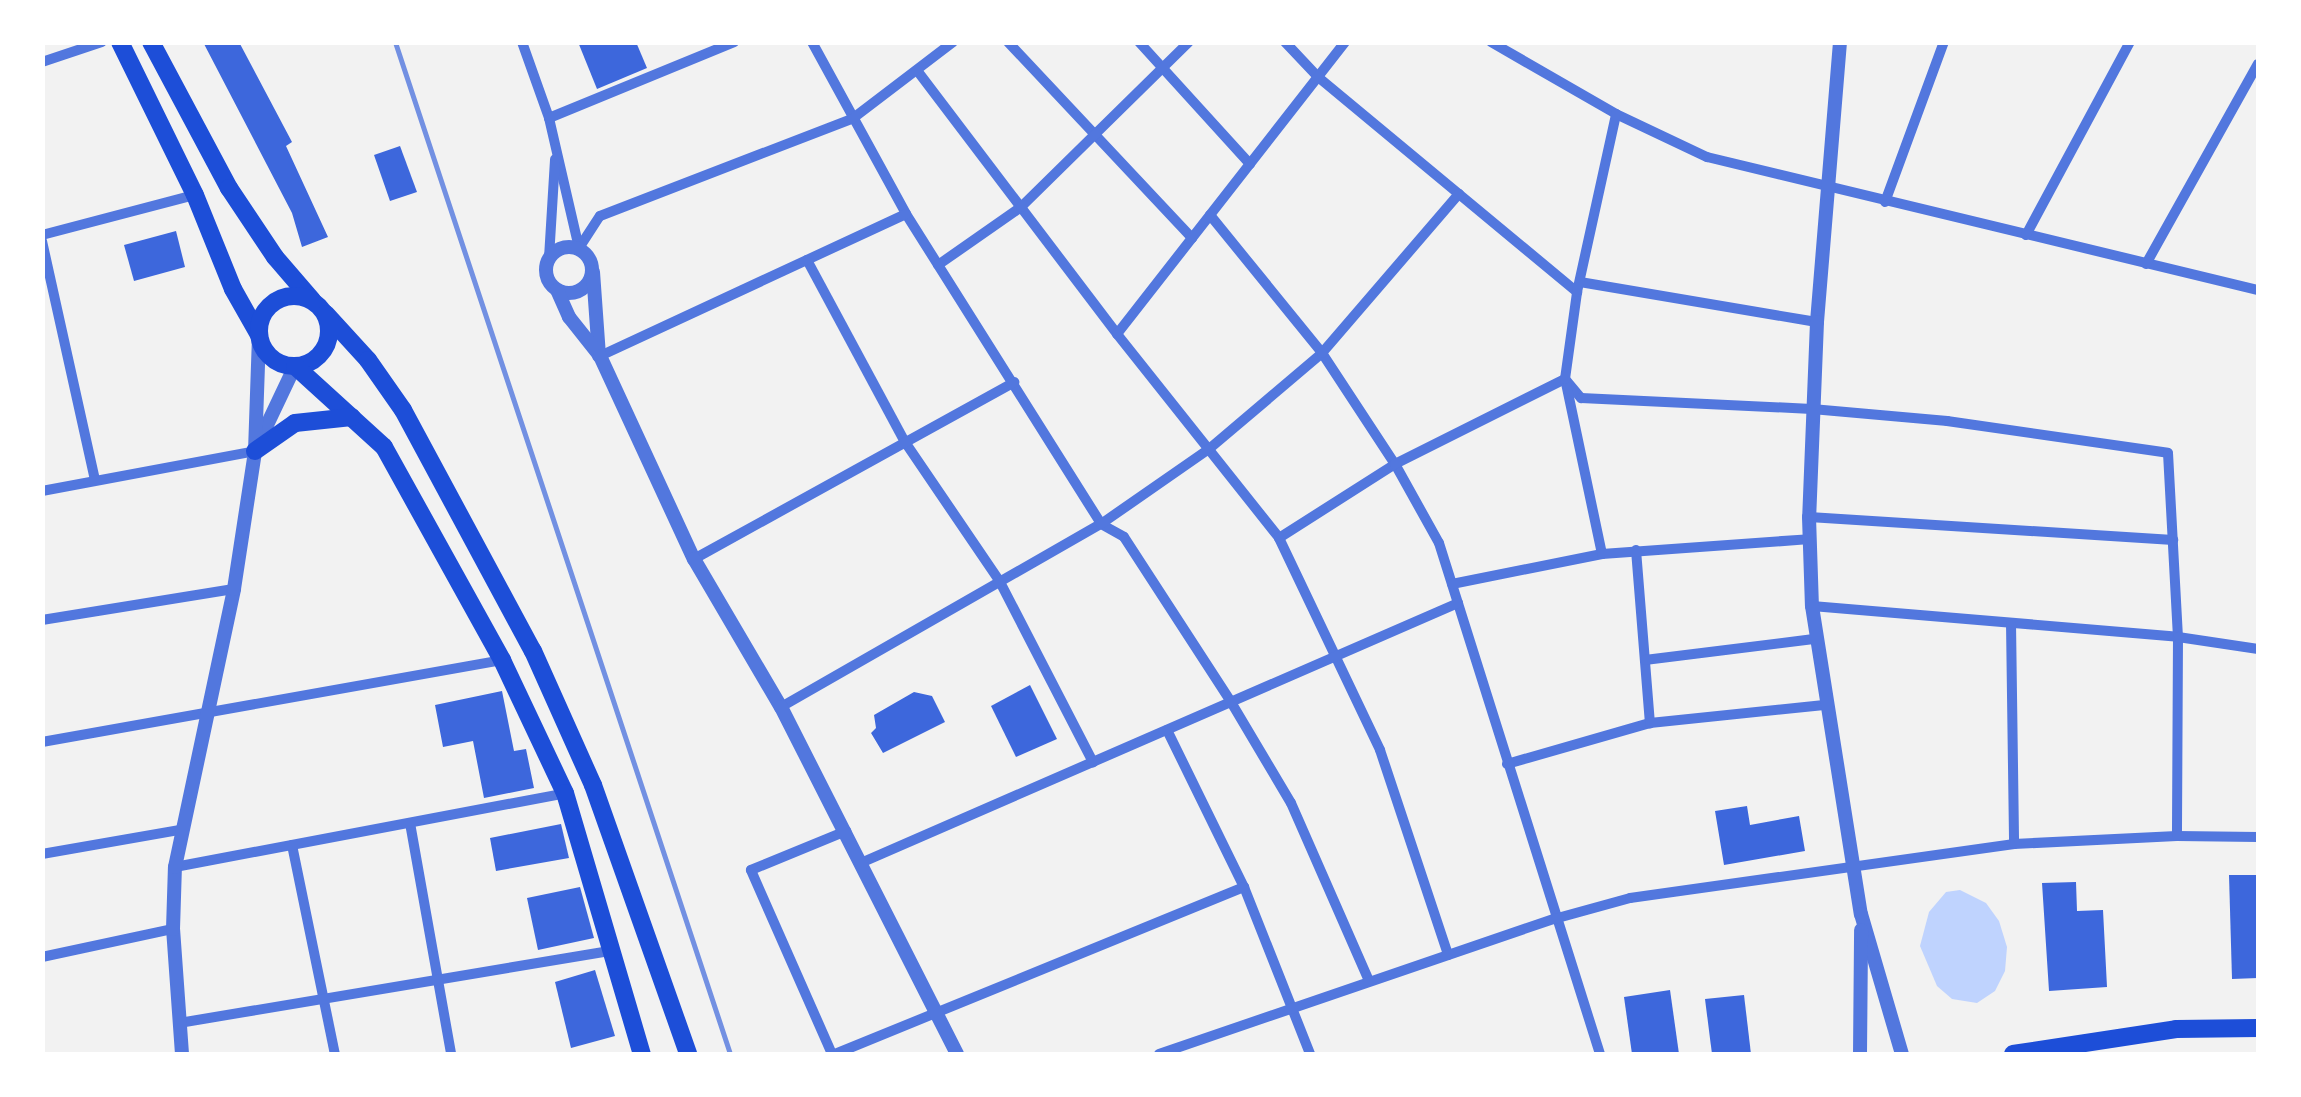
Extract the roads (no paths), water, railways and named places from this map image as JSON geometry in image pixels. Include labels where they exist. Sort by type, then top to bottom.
[{"type":"main road","points":[[120,42],[195,195],[233,289],[275,361],[294,366],[384,448],[405,478],[502,660],[565,793],[642,1054]]},
{"type":"main road","points":[[150,42],[229,188],[274,257],[368,360],[403,410],[533,651],[593,785],[688,1054]]},
{"type":"main road","points":[[259,335],[263,314],[280,298],[312,300]]},
{"type":"main road","points":[[294,366],[317,358],[325,349],[330,326],[326,314]]},
{"type":"main road","points":[[255,452],[295,422],[352,417]]},
{"type":"main road","points":[[2013,1054],[2176,1029],[2258,1028]]},
{"type":"street","points":[[42,62],[102,42]]},
{"type":"street","points":[[522,42],[556,143],[579,248],[592,270],[600,356]]},
{"type":"street","points":[[549,118],[734,42]]},
{"type":"street","points":[[812,42],[906,214],[1101,524],[1124,537],[1291,803],[1369,981]]},
{"type":"street","points":[[579,248],[600,216],[852,119],[918,72],[952,42]]},
{"type":"street","points":[[1008,42],[1192,238]]},
{"type":"street","points":[[1138,42],[1250,164]]},
{"type":"street","points":[[938,265],[1021,207],[1190,42]]},
{"type":"street","points":[[1284,42],[1318,77],[1578,287],[1817,322]]},
{"type":"street","points":[[1117,334],[1345,42]]},
{"type":"street","points":[[1491,42],[1616,114],[1707,157],[2258,290]]},
{"type":"street","points":[[1840,42],[1812,409],[1809,539],[1814,639],[1860,914],[1902,1054]]},
{"type":"street","points":[[1885,202],[1944,42]]},
{"type":"street","points":[[2026,235],[2130,42]]},
{"type":"street","points":[[2146,264],[2258,64]]},
{"type":"street","points":[[918,72],[1117,334],[1280,538],[1380,750],[1448,955]]},
{"type":"street","points":[[1602,554],[1565,379],[1578,287],[1616,114]]},
{"type":"street","points":[[556,143],[547,277],[569,316],[600,356],[694,558],[781,707],[957,1054]]},
{"type":"street","points":[[781,707],[1101,524],[1209,449],[1322,353],[1459,194]]},
{"type":"street","points":[[95,480],[42,238],[195,195]]},
{"type":"street","points":[[600,356],[906,214]]},
{"type":"street","points":[[1210,215],[1322,353],[1395,464],[1439,543],[1554,919],[1600,1054]]},
{"type":"street","points":[[549,258],[562,247],[579,248]]},
{"type":"street","points":[[807,260],[905,442],[1000,582],[1094,762]]},
{"type":"street","points":[[556,290],[570,293],[584,288],[592,270]]},
{"type":"street","points":[[182,1054],[173,929],[175,867],[234,588],[255,452],[259,335]]},
{"type":"street","points":[[255,452],[294,366]]},
{"type":"street","points":[[1565,379],[1581,398],[1812,409],[1947,421],[2168,453],[2178,637],[2177,836]]},
{"type":"street","points":[[1280,538],[1395,464],[1565,379]]},
{"type":"street","points":[[694,558],[1014,382]]},
{"type":"street","points":[[42,491],[255,452]]},
{"type":"street","points":[[1809,517],[2173,540]]},
{"type":"street","points":[[1452,584],[1602,554],[1809,539]]},
{"type":"street","points":[[1636,550],[1650,723]]},
{"type":"street","points":[[42,620],[234,588]]},
{"type":"street","points":[[862,862],[1458,603]]},
{"type":"street","points":[[1812,606],[2178,637],[2258,649]]},
{"type":"street","points":[[2012,623],[2014,844]]},
{"type":"street","points":[[1645,660],[1814,639]]},
{"type":"street","points":[[42,742],[502,660]]},
{"type":"street","points":[[1507,764],[1650,723],[1824,705]]},
{"type":"street","points":[[1167,730],[1244,887],[1310,1054]]},
{"type":"street","points":[[175,867],[565,793]]},
{"type":"street","points":[[410,822],[451,1054]]},
{"type":"street","points":[[42,854],[180,830]]},
{"type":"street","points":[[846,831],[751,870],[833,1054],[1244,887]]},
{"type":"street","points":[[1159,1054],[1554,919],[1630,898],[2014,844],[2177,836],[2258,837]]},
{"type":"street","points":[[292,845],[335,1054]]},
{"type":"street","points":[[1860,914],[1860,1054]]},
{"type":"street","points":[[42,958],[173,929]]},
{"type":"street","points":[[179,1023],[611,951]]},
{"type":"water","points":[[1960,890],[1986,903],[1999,921],[2007,947],[2005,971],[1995,991],[1977,1003],[1952,999],[1937,986],[1920,946],[1929,912],[1946,892]]},
{"type":"railway","points":[[395,42],[730,1054]]}]
